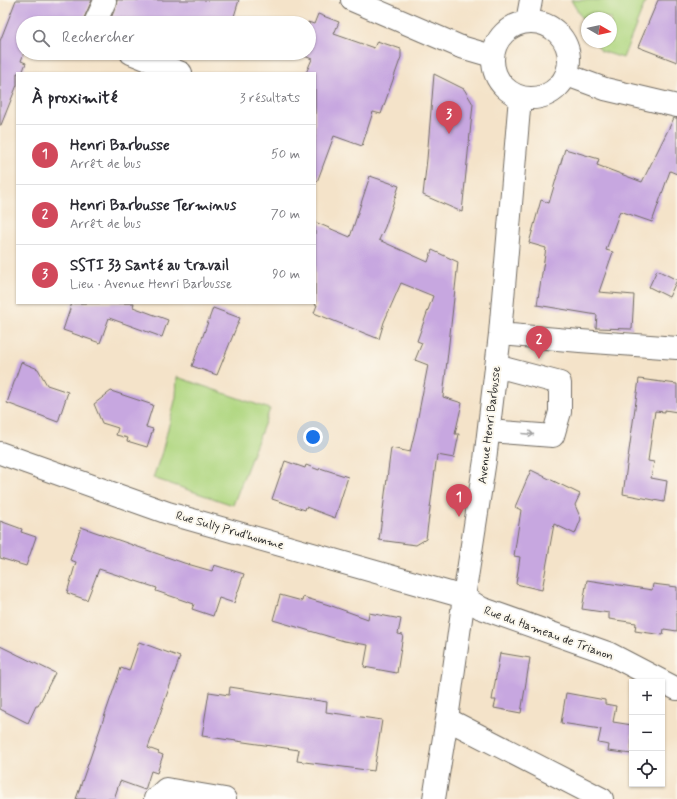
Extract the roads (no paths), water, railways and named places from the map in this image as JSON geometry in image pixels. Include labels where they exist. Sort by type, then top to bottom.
[{"type":"street","points":[[352,0],[461,47],[492,56]]},
{"type":"street","points":[[527,22],[531,0]]},
{"type":"street","points":[[98,16],[105,1]]},
{"type":"street","points":[[527,22],[540,22],[552,28],[562,37],[568,48],[570,62],[567,75],[553,92],[543,97],[532,99],[520,97],[511,93],[502,86],[496,77],[492,56],[496,43],[504,33],[514,25],[527,22]]},
{"type":"street","points":[[148,60],[178,72]]},
{"type":"street","points":[[567,75],[605,89],[677,106]]},
{"type":"street","name":"Avenue Henri Barbusse","points":[[434,799],[486,460],[500,334],[520,97]]},
{"type":"street","points":[[500,334],[677,348]]},
{"type":"street","points":[[489,431],[553,436],[560,412],[560,383],[496,366]]},
{"type":"street","name":"Rue Sully Prud'homme","points":[[0,454],[168,513],[464,597]]},
{"type":"street","name":"Rue du Hameau de Trianon","points":[[464,597],[481,608],[608,652],[677,689]]},
{"type":"street","points":[[447,718],[602,799]]},
{"type":"street","points":[[155,799],[166,789],[224,799]]},
{"type":"place","name":"SSTI 33 Santé au travail","points":[[449,134]]},
{"type":"place","name":"Henri Barbusse Terminus","points":[[539,359]]},
{"type":"place","name":"Henri Barbusse","points":[[459,517]]}]
